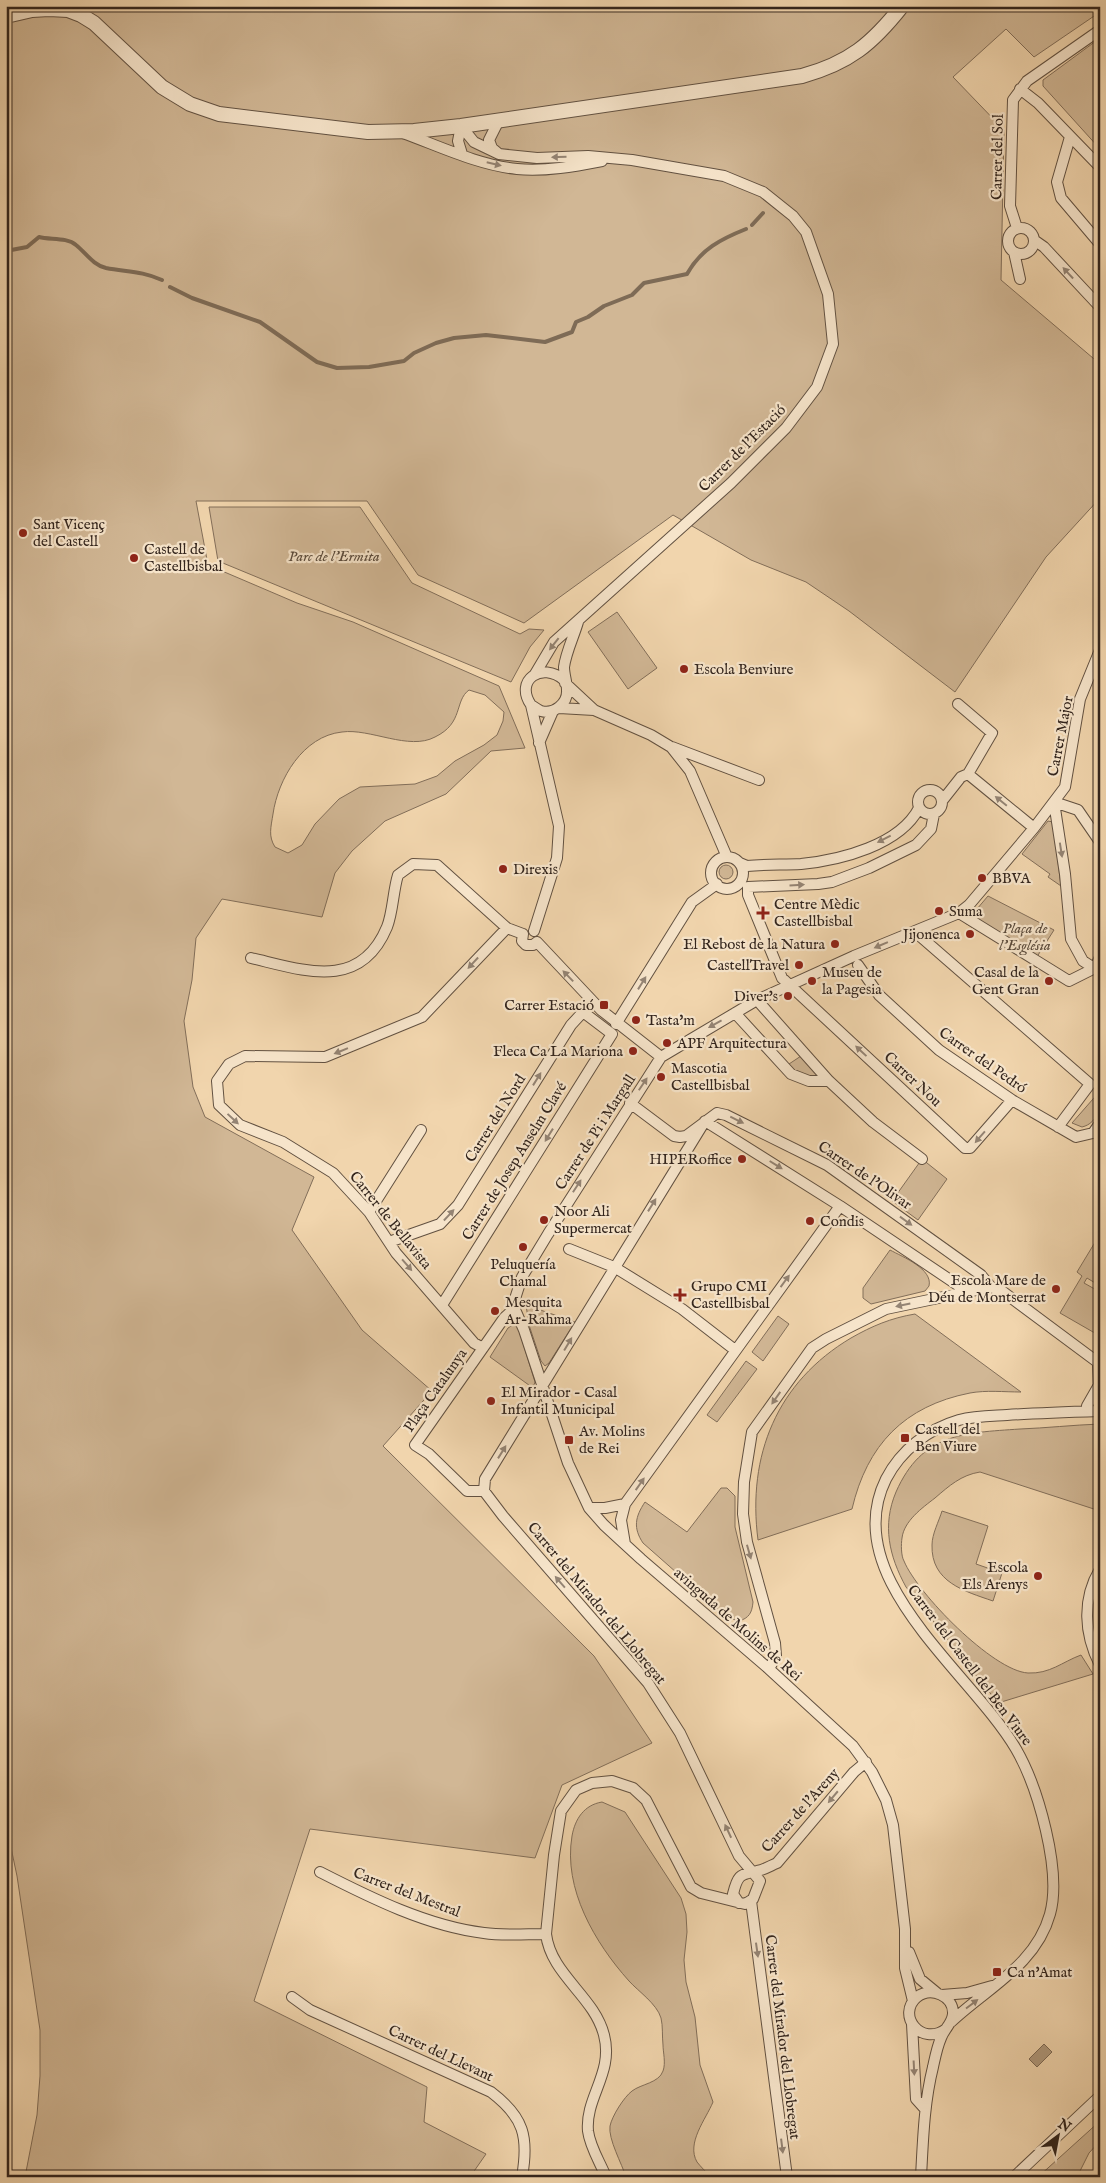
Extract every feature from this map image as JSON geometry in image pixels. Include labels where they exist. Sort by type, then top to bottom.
[{"type":"street","points":[[6,16],[32,10],[49,9],[68,10],[80,15],[94,23],[162,87],[190,104],[219,114],[368,132],[398,132],[461,126],[802,76],[823,70],[861,51],[874,39],[902,6]]},
{"type":"street","points":[[1100,30],[1035,74],[1020,89],[1100,167]]},
{"type":"street","name":"Carrer del Sol","points":[[1017,228],[1010,206],[1010,162],[1013,100],[1020,89]]},
{"type":"street","points":[[499,120],[489,140],[492,148],[499,154]]},
{"type":"street","points":[[461,126],[458,140],[462,154]]},
{"type":"street","name":"Carrer de l'Estació","points":[[461,126],[474,142],[499,154],[537,158],[588,156],[608,160]]},
{"type":"street","name":"Carrer de l'Estació","points":[[398,132],[487,163],[518,170],[554,168],[608,160],[632,160],[724,176],[763,192],[793,216],[806,232],[828,294],[833,344],[817,387],[786,428],[731,483],[554,642],[526,686],[526,694],[531,705],[559,826],[556,858],[534,931]]},
{"type":"street","points":[[1070,138],[1057,182],[1061,198],[1100,244]]},
{"type":"street","points":[[1020,278],[1014,252],[1008,244],[1012,230],[1017,228],[1028,230],[1034,240],[1044,247],[1100,307]]},
{"type":"street","points":[[1014,252],[1025,253],[1033,246],[1034,240]]},
{"type":"street","name":"Carrer de l'Estació","points":[[539,744],[556,709],[566,700],[567,690],[564,665],[579,621]]},
{"type":"street","name":"Carrer Major","points":[[959,913],[982,891],[1065,787],[1080,699],[1100,650]]},
{"type":"street","points":[[535,674],[546,670],[556,673],[594,710],[651,735],[671,747],[759,780]]},
{"type":"street","points":[[919,808],[923,812],[934,814],[939,811],[942,801],[961,777],[968,774],[992,733],[958,704]]},
{"type":"street","points":[[531,705],[541,711],[556,709],[594,710]]},
{"type":"street","points":[[671,747],[690,771],[727,857]]},
{"type":"street","points":[[968,774],[1034,828]]},
{"type":"street","points":[[934,814],[931,829],[916,845],[869,868],[832,882],[818,884],[745,884],[730,888],[717,884],[712,870],[717,860],[727,857],[747,866],[799,864],[836,858],[885,839],[912,821],[919,808],[919,798],[928,790],[938,793],[942,801]]},
{"type":"street","points":[[1097,970],[1083,961],[1071,940],[1065,874],[1054,802],[1078,810],[1100,842]]},
{"type":"street","points":[[740,863],[748,895],[782,978],[790,986]]},
{"type":"street","points":[[250,958],[316,973],[346,970],[375,951],[388,926],[398,875],[413,864],[436,865],[507,928],[522,934]]},
{"type":"street","name":"Carrer de Josep Anselm Clavé","points":[[442,1305],[692,902],[717,884]]},
{"type":"street","points":[[536,942],[614,1029],[661,1057],[757,1000],[862,953],[959,913],[1069,981],[1097,970]]},
{"type":"street","name":"Carrer de Bellavista","points":[[483,1348],[474,1343],[396,1253],[369,1212],[333,1173],[283,1142],[240,1125],[219,1105],[217,1081],[229,1064],[245,1056],[325,1058],[422,1017],[507,928]]},
{"type":"street","points":[[527,930],[534,931],[538,936],[536,942],[532,945],[526,945],[522,940],[522,934],[527,930]]},
{"type":"street","points":[[921,937],[1090,1084],[1058,1127]]},
{"type":"street","points":[[1097,970],[1100,957]]},
{"type":"street","name":"Carrer del Pedró","points":[[858,965],[864,977],[879,994],[938,1050],[1012,1100],[1076,1137],[1093,1133],[1100,1123]]},
{"type":"street","name":"Carrer Nou","points":[[790,986],[966,1148],[970,1148],[1012,1100]]},
{"type":"street","points":[[757,1000],[829,1081],[873,1122],[922,1159]]},
{"type":"street","name":"Carrer del Nord","points":[[390,1242],[440,1224],[458,1204],[571,1025],[583,1012],[614,1029]]},
{"type":"street","points":[[735,1013],[791,1074],[809,1081],[829,1081]]},
{"type":"street","name":"Carrer de Pi i Margall","points":[[514,1309],[514,1298],[522,1277],[630,1103],[661,1057]]},
{"type":"street","name":"Carrer de l'Olivar","points":[[630,1103],[674,1136],[686,1136],[717,1113],[726,1115],[813,1157],[838,1172],[974,1270],[990,1287],[1002,1291],[1099,1364],[1098,1385],[1087,1406]]},
{"type":"street","points":[[484,1491],[485,1479],[705,1121],[972,1291]]},
{"type":"street","points":[[369,1212],[421,1130]]},
{"type":"street","points":[[625,1544],[621,1520],[625,1504],[840,1206]]},
{"type":"street","points":[[569,1249],[614,1267],[682,1308],[735,1350]]},
{"type":"street","points":[[972,1291],[974,1270]]},
{"type":"street","points":[[769,1669],[776,1656],[775,1643],[747,1542],[743,1514],[744,1482],[752,1432],[812,1348],[886,1309],[990,1287]]},
{"type":"street","name":"avinguda de Molins de Rei","points":[[514,1309],[524,1330],[568,1462],[589,1508],[625,1544],[769,1669],[853,1746],[866,1762],[886,1800],[893,1825],[906,1947],[905,1968],[913,2001]]},
{"type":"street","name":"Plaça Catalunya","points":[[484,1491],[467,1490],[429,1454],[415,1445],[504,1318],[514,1309]]},
{"type":"street","name":"Carrer del Castell del Ben Viure","points":[[1060,1412],[1100,1401]]},
{"type":"street","name":"Carrer del Castell del Ben Viure","points":[[949,2026],[993,1986],[1004,1980],[1030,1955],[1046,1925],[1053,1900],[1054,1884],[1046,1838],[1031,1780],[1014,1746],[914,1618],[891,1584],[876,1546],[876,1515],[883,1486],[896,1463],[912,1446],[932,1431],[972,1417],[1100,1411]]},
{"type":"street","name":"Carrer del Mirador del Llobregat","points":[[484,1491],[503,1516],[648,1683],[680,1733],[740,1856],[753,1872]]},
{"type":"street","points":[[589,1508],[604,1508],[625,1504]]},
{"type":"street","points":[[1100,1569],[1090,1592],[1087,1624],[1090,1642],[1100,1665]]},
{"type":"street","name":"Carrer de l'Areny","points":[[753,1872],[777,1863],[854,1772],[866,1762]]},
{"type":"street","points":[[606,2177],[590,2142],[588,2131],[590,2111],[605,2071],[607,2058],[604,2033],[597,2017],[554,1961],[546,1934],[554,1855],[561,1811],[576,1790],[592,1782],[612,1781],[633,1788],[646,1800],[691,1886],[700,1893],[738,1903],[745,1904],[751,1902],[760,1881],[753,1872],[744,1873],[735,1888],[734,1897],[738,1903]]},
{"type":"street","name":"Carrer del Mestral","points":[[320,1872],[358,1892],[418,1916],[463,1930],[487,1934],[546,1934]]},
{"type":"street","points":[[712,1895],[735,1888]]},
{"type":"street","name":"Carrer del Mirador del Llobregat","points":[[751,1902],[787,2177]]},
{"type":"street","name":"avinguda de Molins de Rei","points":[[906,1947],[920,1979],[939,1994]]},
{"type":"street","name":"Carrer del Castell del Ben Viure","points":[[939,1994],[966,1993],[993,1986]]},
{"type":"street","points":[[921,2177],[925,2109],[938,2045],[949,2026],[952,2007],[939,1994],[924,1993],[913,2001],[910,2016],[916,2098],[925,2109]]},
{"type":"street","name":"Carrer del Llevant","points":[[292,1997],[310,2010],[492,2092],[518,2118],[524,2134],[526,2148],[522,2177]]},
{"type":"street","points":[[912,2024],[916,2029],[928,2035],[941,2033],[949,2026]]},
{"type":"street","points":[[1014,2177],[1100,2096]]},
{"type":"green space","points":[[6,6],[1100,6],[1100,12],[1034,57],[1006,29],[953,77],[1004,130],[1001,280],[1100,364],[1100,498],[1046,557],[955,692],[849,611],[806,582],[751,560],[673,515],[524,623],[418,575],[367,501],[196,501],[208,565],[297,603],[353,622],[499,686],[525,748],[491,751],[446,794],[385,821],[352,851],[335,873],[322,917],[222,899],[196,938],[192,980],[184,1021],[193,1087],[205,1117],[314,1177],[292,1230],[362,1330],[432,1391],[383,1446],[594,1656],[652,1743],[562,1785],[535,1858],[310,1829],[254,2001],[427,2087],[424,2122],[486,2154],[470,2177],[25,2177],[37,2115],[40,2076],[40,2030],[17,1876],[6,1824]],"holes":[[[469,690],[485,695],[504,712],[503,721],[497,735],[484,745],[455,761],[437,776],[415,784],[360,787],[339,799],[315,824],[302,845],[288,853],[275,847],[271,839],[271,827],[280,787],[295,761],[304,750],[315,742],[328,735],[342,732],[365,733],[402,741],[425,741],[435,737],[450,725],[455,719],[461,700]]]},
{"type":"green space","points":[[1100,38],[1100,149],[1043,86],[1043,80]]},
{"type":"green space","name":"Parc de l'Ermita","points":[[209,507],[360,507],[412,583],[520,634],[529,629],[544,630],[530,647],[511,682],[218,561]]},
{"type":"green space","points":[[617,612],[657,668],[628,689],[588,632]]},
{"type":"green space","points":[[1048,821],[1053,822],[1061,886],[1048,877],[1050,874],[1022,854]]},
{"type":"green space","points":[[723,865],[729,865],[733,872],[729,879],[723,879],[719,875],[719,869]]},
{"type":"green space","name":"Plaça de l'Església","points":[[988,896],[1054,930],[1033,963],[965,923]]},
{"type":"green space","points":[[801,1056],[825,1080],[809,1079],[786,1066]]},
{"type":"green space","points":[[1100,1091],[1099,1107],[1092,1122],[1082,1127],[1072,1123]]},
{"type":"green space","points":[[922,1159],[947,1179],[918,1220],[892,1201]]},
{"type":"green space","points":[[1100,1234],[1100,1286],[1087,1278],[1084,1283],[1100,1292],[1100,1336],[1060,1313],[1082,1276],[1077,1272]]},
{"type":"green space","points":[[890,1250],[922,1269],[929,1280],[929,1286],[925,1291],[871,1304],[863,1298],[863,1288]]},
{"type":"green space","points":[[526,1305],[575,1322],[549,1363],[545,1366],[541,1361],[529,1325]]},
{"type":"green space","points":[[915,1314],[1021,1392],[989,1391],[970,1393],[947,1399],[926,1408],[892,1432],[879,1448],[867,1466],[852,1509],[758,1540],[757,1479],[763,1450],[773,1424],[786,1399],[804,1376],[825,1356],[851,1338],[882,1323]]},
{"type":"green space","points":[[778,1316],[789,1324],[763,1361],[752,1352]]},
{"type":"green space","points":[[513,1325],[518,1327],[535,1382],[533,1388],[490,1357],[508,1328]]},
{"type":"green space","points":[[746,1361],[757,1369],[717,1422],[707,1415]]},
{"type":"green space","points":[[1100,1424],[1100,1511],[980,1472],[961,1478],[950,1485],[914,1515],[903,1532],[901,1543],[902,1556],[912,1575],[940,1610],[977,1645],[1013,1669],[1028,1673],[1049,1670],[1081,1655],[1093,1674],[998,1703],[906,1587],[900,1575],[889,1540],[889,1516],[896,1492],[906,1473],[918,1458],[932,1447],[946,1440],[980,1432]]},
{"type":"green space","points":[[721,1488],[727,1488],[735,1496],[735,1527],[753,1602],[749,1614],[739,1621],[728,1618],[643,1543],[636,1522],[645,1502],[687,1532]]},
{"type":"green space","points":[[942,1511],[988,1526],[976,1564],[1002,1573],[993,1601],[961,1589],[943,1576],[937,1568],[933,1558],[932,1541]]},
{"type":"green space","points":[[602,1802],[625,1812],[681,1898],[686,1914],[687,1932],[684,1960],[686,1982],[695,2017],[700,2065],[713,2102],[695,2139],[694,2155],[697,2162],[711,2177],[626,2177],[611,2138],[611,2122],[622,2102],[632,2091],[658,2078],[663,2071],[664,2061],[662,2024],[659,2013],[629,1981],[604,1950],[584,1914],[572,1876],[570,1856],[575,1824],[585,1810]]},
{"type":"green space","points":[[1100,2121],[1100,2141],[1089,2153],[1077,2177],[1038,2177]]},
{"type":"shaded area","points":[[1044,2044],[1052,2052],[1037,2067],[1029,2059]]},
{"type":"waterway","points":[[752,225],[763,213]]},
{"type":"waterway","points":[[170,287],[192,298],[260,322],[317,362],[337,368],[369,367],[404,361],[414,353],[436,343],[454,338],[486,335],[545,342],[572,332],[576,322],[588,317],[604,306],[632,295],[644,283],[687,274],[705,251],[746,229]]},
{"type":"waterway","points":[[6,251],[27,247],[39,237],[63,240],[72,242],[93,262],[101,266],[141,273],[162,280]]},
{"type":"place","name":"Sant Vicenç del Castell","points":[[23,533]]},
{"type":"place","name":"Castell de Castellbisbal","points":[[134,558]]},
{"type":"place","name":"Escola Benviure","points":[[684,669]]},
{"type":"place","name":"Direxis","points":[[503,869]]},
{"type":"place","name":"BBVA","points":[[982,878]]},
{"type":"place","name":"Suma","points":[[939,911]]},
{"type":"place","name":"Centre Mèdic Castellbisbal","points":[[763,913]]},
{"type":"place","name":"Jijonenca","points":[[970,934]]},
{"type":"place","name":"El Rebost de la Natura","points":[[835,944]]},
{"type":"place","name":"CastellTravel","points":[[799,965]]},
{"type":"place","name":"Museu de la Pagesia","points":[[812,981]]},
{"type":"place","name":"Casal de la Gent Gran","points":[[1049,981]]},
{"type":"place","name":"Diver's","points":[[788,996]]},
{"type":"place","name":"Carrer Estació","points":[[604,1005]]},
{"type":"place","name":"Tasta'm","points":[[636,1020]]},
{"type":"place","name":"APF Arquitectura","points":[[667,1043]]},
{"type":"place","name":"Fleca Ca La Mariona","points":[[633,1051]]},
{"type":"place","name":"Mascotia Castellbisbal","points":[[661,1077]]},
{"type":"place","name":"HIPERoffice","points":[[742,1159]]},
{"type":"place","name":"Noor Ali Supermercat","points":[[544,1220]]},
{"type":"place","name":"Condis","points":[[810,1221]]},
{"type":"place","name":"Peluquería Chamal","points":[[523,1247]]},
{"type":"place","name":"Escola Mare de Déu de Montserrat","points":[[1056,1289]]},
{"type":"place","name":"Grupo CMI Castellbisbal","points":[[680,1295]]},
{"type":"place","name":"Mesquita Ar-Rahma","points":[[495,1311]]},
{"type":"place","name":"El Mirador - Casal Infantil Municipal","points":[[491,1401]]},
{"type":"place","name":"Castell del Ben Viure","points":[[905,1438]]},
{"type":"place","name":"Av. Molins de Rei","points":[[569,1440]]},
{"type":"place","name":"Escola Els Arenys","points":[[1038,1576]]},
{"type":"place","name":"Ca n'Amat","points":[[997,1972]]}]
